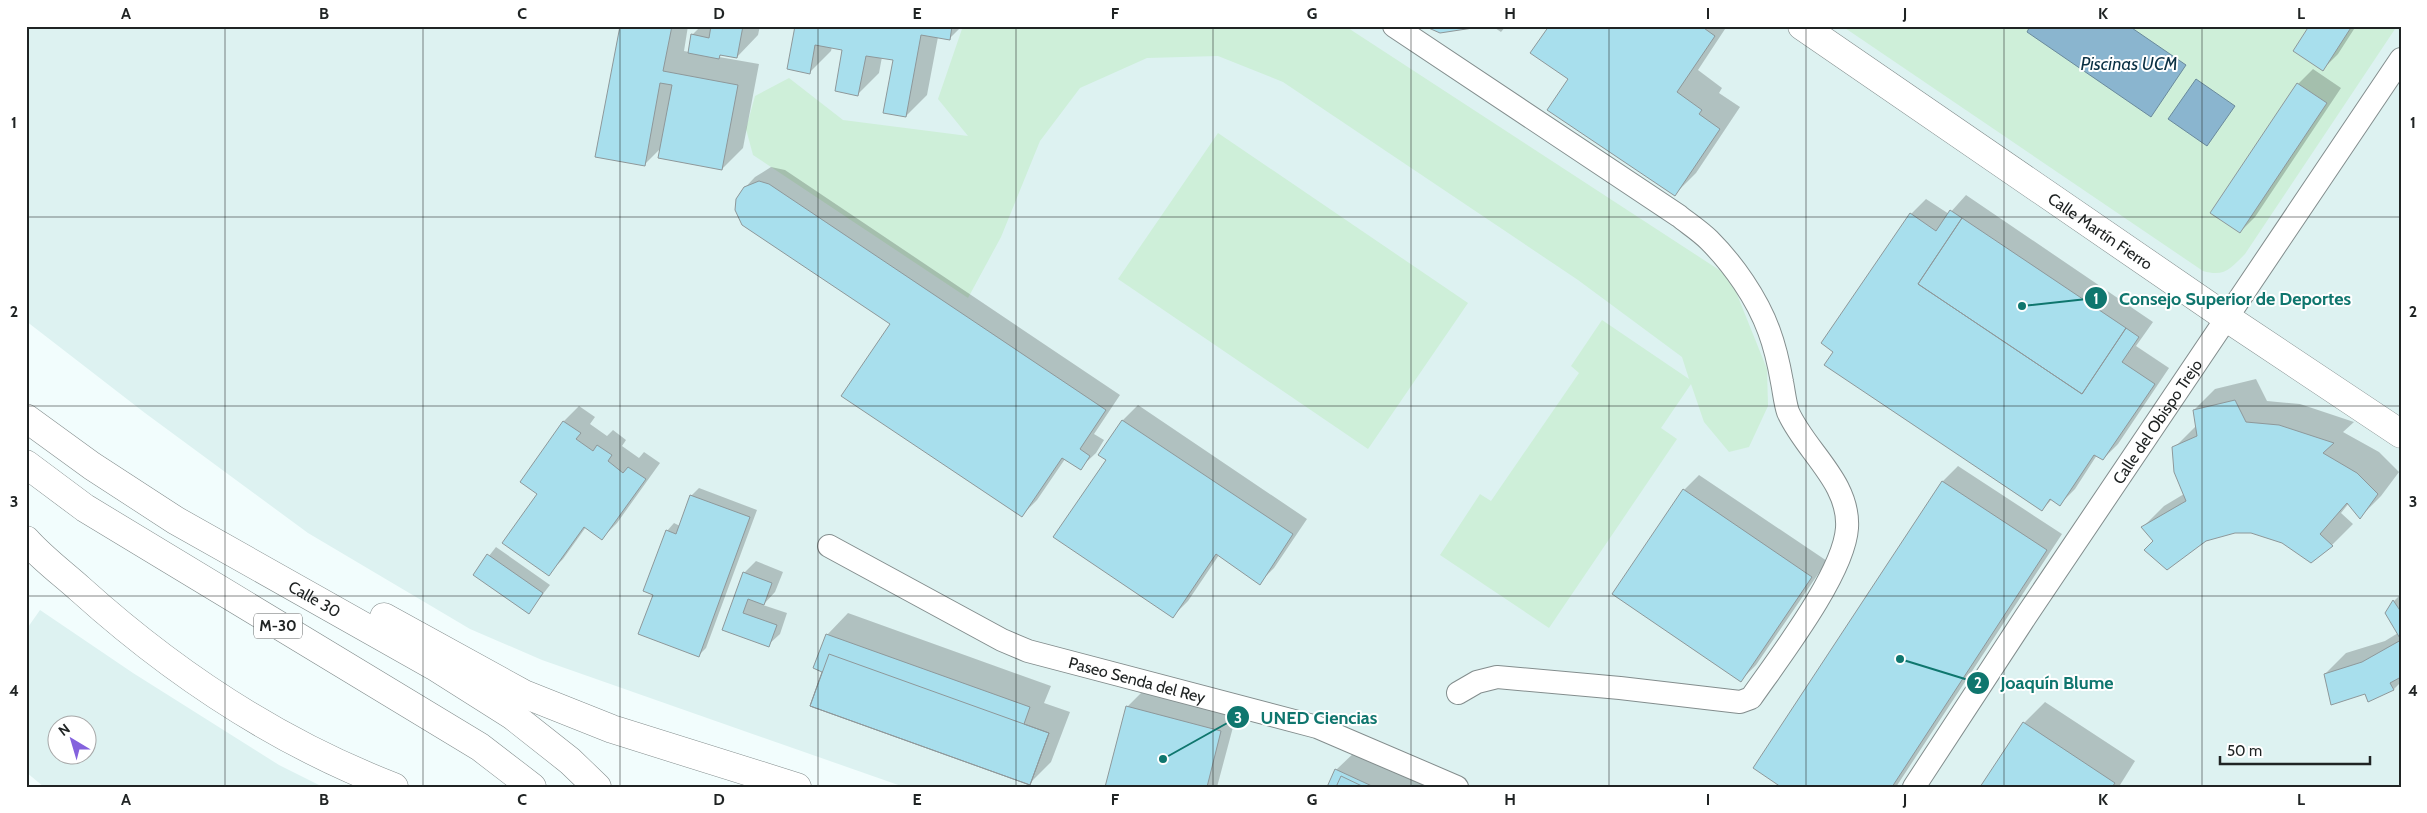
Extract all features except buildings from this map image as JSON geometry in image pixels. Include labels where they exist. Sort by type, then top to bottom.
[{"type":"main road","name":"Calle Martín Fierro","points":[[1802,26],[2227,318],[2401,434]]},
{"type":"main road","name":"Calle 30","points":[[26,418],[92,466],[175,520],[426,661],[513,716],[570,761],[597,787]]},
{"type":"main road","name":"M-30","points":[[26,464],[85,508],[480,747],[532,787]]},
{"type":"main road","points":[[26,540],[110,616],[215,695],[292,741],[394,787]]},
{"type":"main road","points":[[210,540],[286,564],[524,694],[612,729],[797,787]]},
{"type":"street","points":[[1394,26],[1679,216],[1708,239],[1735,271],[1754,299],[1769,331],[1788,411],[1802,436],[1832,476],[1844,504],[1847,526],[1844,548],[1833,570],[1796,634],[1751,698],[1740,702],[1620,688],[1498,677],[1477,682],[1458,693]]},
{"type":"street","name":"Calle del Obispo Trejo","points":[[1914,787],[2026,616],[2401,59]]},
{"type":"street","name":"Paseo Senda del Rey","points":[[829,546],[1002,640],[1028,651],[1316,727],[1457,787]]},
{"type":"shaded area","points":[[26,26],[2401,26],[2401,787],[904,787],[542,660],[470,629],[308,533],[145,413],[26,321]]},
{"type":"shaded area","points":[[40,610],[133,673],[279,765],[323,787],[44,787],[26,772],[26,630]]},
{"type":"green space","points":[[963,26],[1345,26],[1730,277],[1767,369],[1768,406],[1749,447],[1729,452],[1704,422],[1691,384],[1661,428],[1677,439],[1549,628],[1440,555],[1480,494],[1491,501],[1579,373],[1571,366],[1602,320],[1689,379],[1682,357],[1578,280],[1283,82],[1218,56],[1147,58],[1080,88],[1040,141],[1001,237],[968,298],[753,155],[746,129],[755,96],[789,78],[843,120],[968,136],[938,99]]},
{"type":"green space","points":[[1842,26],[2397,26],[2245,254],[2231,268],[2222,272],[2211,273],[2203,271]]},
{"type":"green space","points":[[1218,133],[1468,303],[1368,449],[1118,279]]},
{"type":"water","name":"Piscinas UCM","points":[[2030,26],[2129,26],[2186,65],[2151,117],[2027,32]]},
{"type":"water","points":[[2196,79],[2235,106],[2207,146],[2168,119]]},
{"type":"place","name":"Consejo Superior de Deportes","points":[[2022,306]]},
{"type":"place","name":"Joaquín Blume","points":[[1900,659]]},
{"type":"place","name":"UNED Ciencias","points":[[1163,759]]}]
